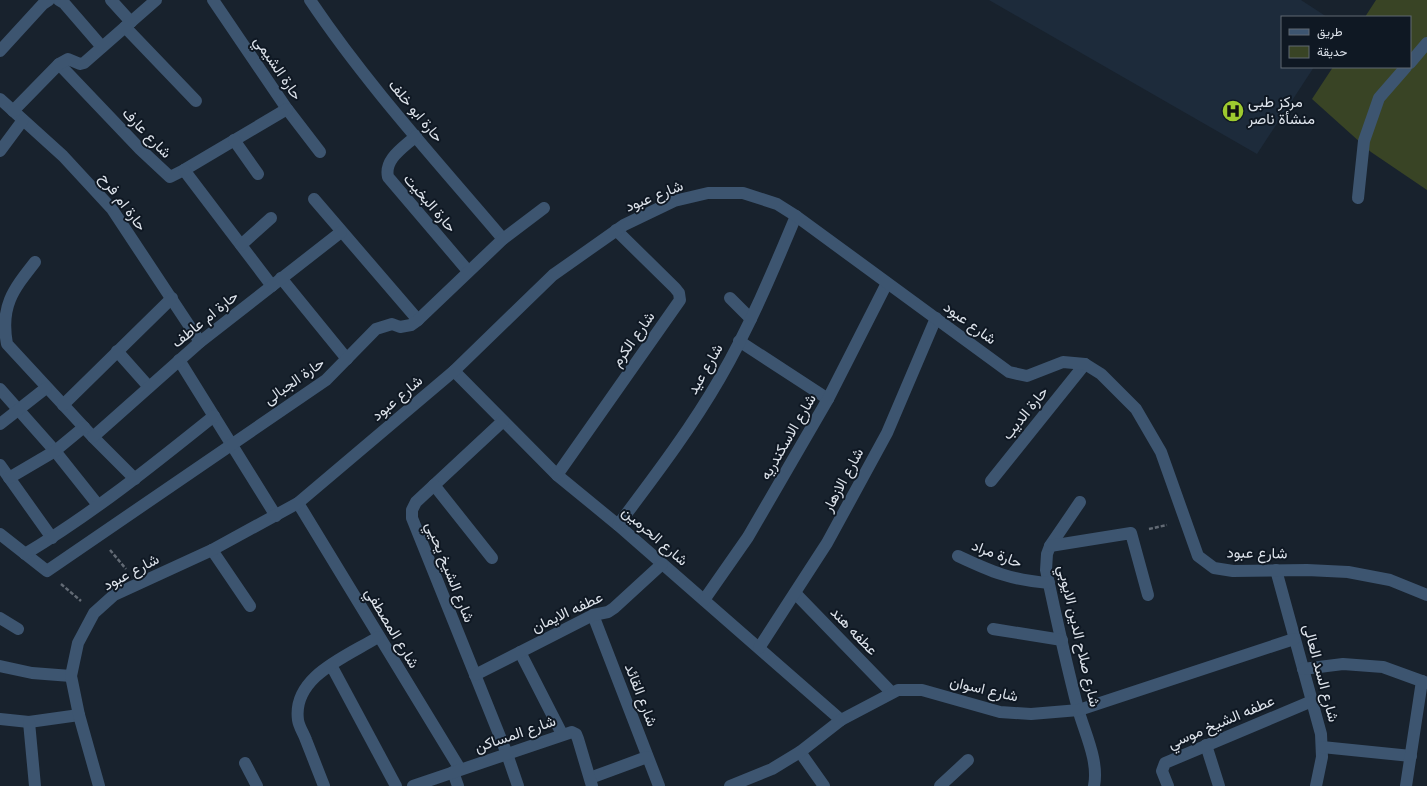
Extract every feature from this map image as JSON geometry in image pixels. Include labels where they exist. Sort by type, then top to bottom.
[{"type":"street","points":[[0,51],[43,4],[49,0]]},
{"type":"street","points":[[59,0],[102,47]]},
{"type":"street","points":[[111,0],[128,25],[196,101]]},
{"type":"street","points":[[13,111],[59,64],[68,59],[80,64],[84,63],[156,0]]},
{"type":"street","name":"حارة الشيمي","points":[[213,0],[287,109],[320,152]]},
{"type":"street","name":"حارة ابو خلف","points":[[310,0],[333,34],[416,136],[503,239]]},
{"type":"street","points":[[1411,62],[1427,43]]},
{"type":"street","name":"شارع عارف","points":[[59,64],[164,173],[170,176],[184,170],[287,109]]},
{"type":"street","points":[[1358,198],[1364,140],[1379,98],[1405,68]]},
{"type":"street","name":"حارة ام فرح","points":[[0,99],[63,156],[112,209],[200,342]]},
{"type":"street","points":[[0,151],[23,120]]},
{"type":"street","name":"حارة البخيت","points":[[416,136],[388,162],[386,170],[388,177],[468,271]]},
{"type":"street","points":[[234,140],[258,174]]},
{"type":"street","points":[[184,170],[241,245],[347,359]]},
{"type":"street","name":"شارع عبود","points":[[99,786],[79,715],[71,676],[78,642],[94,613],[114,595],[212,550],[298,503],[454,371],[553,275],[616,230],[674,202],[708,193],[743,194],[777,204],[796,216],[1009,372],[1027,376],[1063,362],[1085,364],[1101,374],[1136,409],[1161,452],[1198,556],[1214,568],[1233,571],[1276,570],[1348,572],[1390,580],[1427,595]]},
{"type":"street","points":[[314,200],[418,320]]},
{"type":"street","name":"حارة الجبالى","points":[[47,571],[326,380],[380,327],[392,324],[400,326],[411,325],[418,320],[503,239],[544,208]]},
{"type":"street","name":"شارع عيد","points":[[618,525],[672,454],[720,378],[761,298],[796,216]]},
{"type":"street","points":[[241,245],[271,218]]},
{"type":"street","name":"شارع الكرم","points":[[557,475],[680,300],[679,293],[676,288],[616,230]]},
{"type":"street","name":"حارة ام عاطف","points":[[92,437],[200,342],[341,232]]},
{"type":"street","points":[[35,262],[3,294],[2,329],[7,344],[92,437],[135,479]]},
{"type":"street","name":"شارع الاسكندريه","points":[[704,600],[748,538],[828,399],[887,283]]},
{"type":"street","points":[[63,405],[172,298]]},
{"type":"street","points":[[730,298],[751,319]]},
{"type":"street","name":"شارع الازهار","points":[[759,648],[827,543],[886,433],[936,318]]},
{"type":"street","points":[[740,341],[828,399]]},
{"type":"street","points":[[117,351],[149,387]]},
{"type":"street","points":[[179,360],[276,516]]},
{"type":"street","name":"حارة الديب","points":[[990,481],[1085,364]]},
{"type":"street","name":"شارع الحرمين","points":[[454,371],[557,475],[618,525],[841,720]]},
{"type":"street","points":[[0,424],[46,388]]},
{"type":"street","points":[[0,389],[55,451],[98,505]]},
{"type":"street","points":[[24,554],[52,538],[135,479],[214,416]]},
{"type":"street","name":"شارع الشيخ يحيي","points":[[503,421],[416,502],[412,510],[412,518],[507,754],[518,786]]},
{"type":"street","points":[[9,478],[55,451],[84,427]]},
{"type":"street","points":[[0,464],[52,538]]},
{"type":"street","points":[[434,485],[492,558]]},
{"type":"street","name":"شارع صلاح الدين الايوبي","points":[[1080,502],[1050,546],[1046,562],[1049,584],[1062,640],[1096,775],[1094,786]]},
{"type":"street","name":"شارع المصطفي","points":[[298,503],[456,771],[458,786]]},
{"type":"street","points":[[1050,546],[1131,533],[1148,595]]},
{"type":"street","points":[[0,534],[47,571]]},
{"type":"street","points":[[212,550],[250,606]]},
{"type":"street","name":"حارة مراد","points":[[958,556],[1001,576],[1049,584]]},
{"type":"street","name":"عطفه الايمان","points":[[475,675],[593,615],[608,612],[662,564]]},
{"type":"street","name":"شارع السد العالى","points":[[1276,570],[1312,701],[1322,746],[1322,758],[1316,786]]},
{"type":"street","name":"عطفه هند","points":[[795,592],[891,692]]},
{"type":"street","name":"شارع القائد","points":[[593,615],[659,786]]},
{"type":"street","points":[[0,618],[18,629]]},
{"type":"street","points":[[993,628],[1062,640]]},
{"type":"street","points":[[324,786],[298,721],[298,706],[303,691],[313,678],[331,665],[378,637]]},
{"type":"street","name":"شارع اسوان","points":[[730,786],[772,769],[800,752],[841,720],[891,692],[903,690],[922,690],[1000,712],[1031,714],[1079,710],[1294,639]]},
{"type":"street","points":[[520,652],[562,734]]},
{"type":"street","points":[[1303,669],[1343,664],[1377,667],[1424,682],[1406,786]]},
{"type":"street","points":[[331,665],[396,786]]},
{"type":"street","points":[[0,666],[32,673],[71,676]]},
{"type":"street","name":"عطفه الشيخ موسي","points":[[1168,786],[1162,771],[1165,763],[1312,701]]},
{"type":"street","points":[[0,719],[29,722],[79,715]]},
{"type":"street","points":[[29,722],[35,786]]},
{"type":"street","name":"شارع المساكن","points":[[413,786],[562,734],[572,732],[576,734],[591,782]]},
{"type":"street","points":[[1206,745],[1219,786]]},
{"type":"street","points":[[1322,746],[1411,756]]},
{"type":"street","points":[[800,752],[824,786]]},
{"type":"street","points":[[591,782],[647,757]]},
{"type":"street","points":[[940,786],[968,760]]},
{"type":"street","points":[[245,763],[257,786]]},
{"type":"path","points":[[1131,533],[1185,522]]},
{"type":"path","points":[[98,536],[138,583]]},
{"type":"path","points":[[47,571],[94,613]]},
{"type":"shaded area","name":"مركز طبى منشأة ناصر","points":[[989,0],[1301,0],[1325,16],[1281,16],[1281,68],[1313,68],[1257,154]]},
{"type":"green space","points":[[1376,0],[1427,0],[1427,190],[1371,152],[1312,99],[1332,68],[1411,68],[1411,16],[1366,16]]},
{"type":"place","name":"مركز طبى منشأة ناصر","points":[[1233,111]]}]
